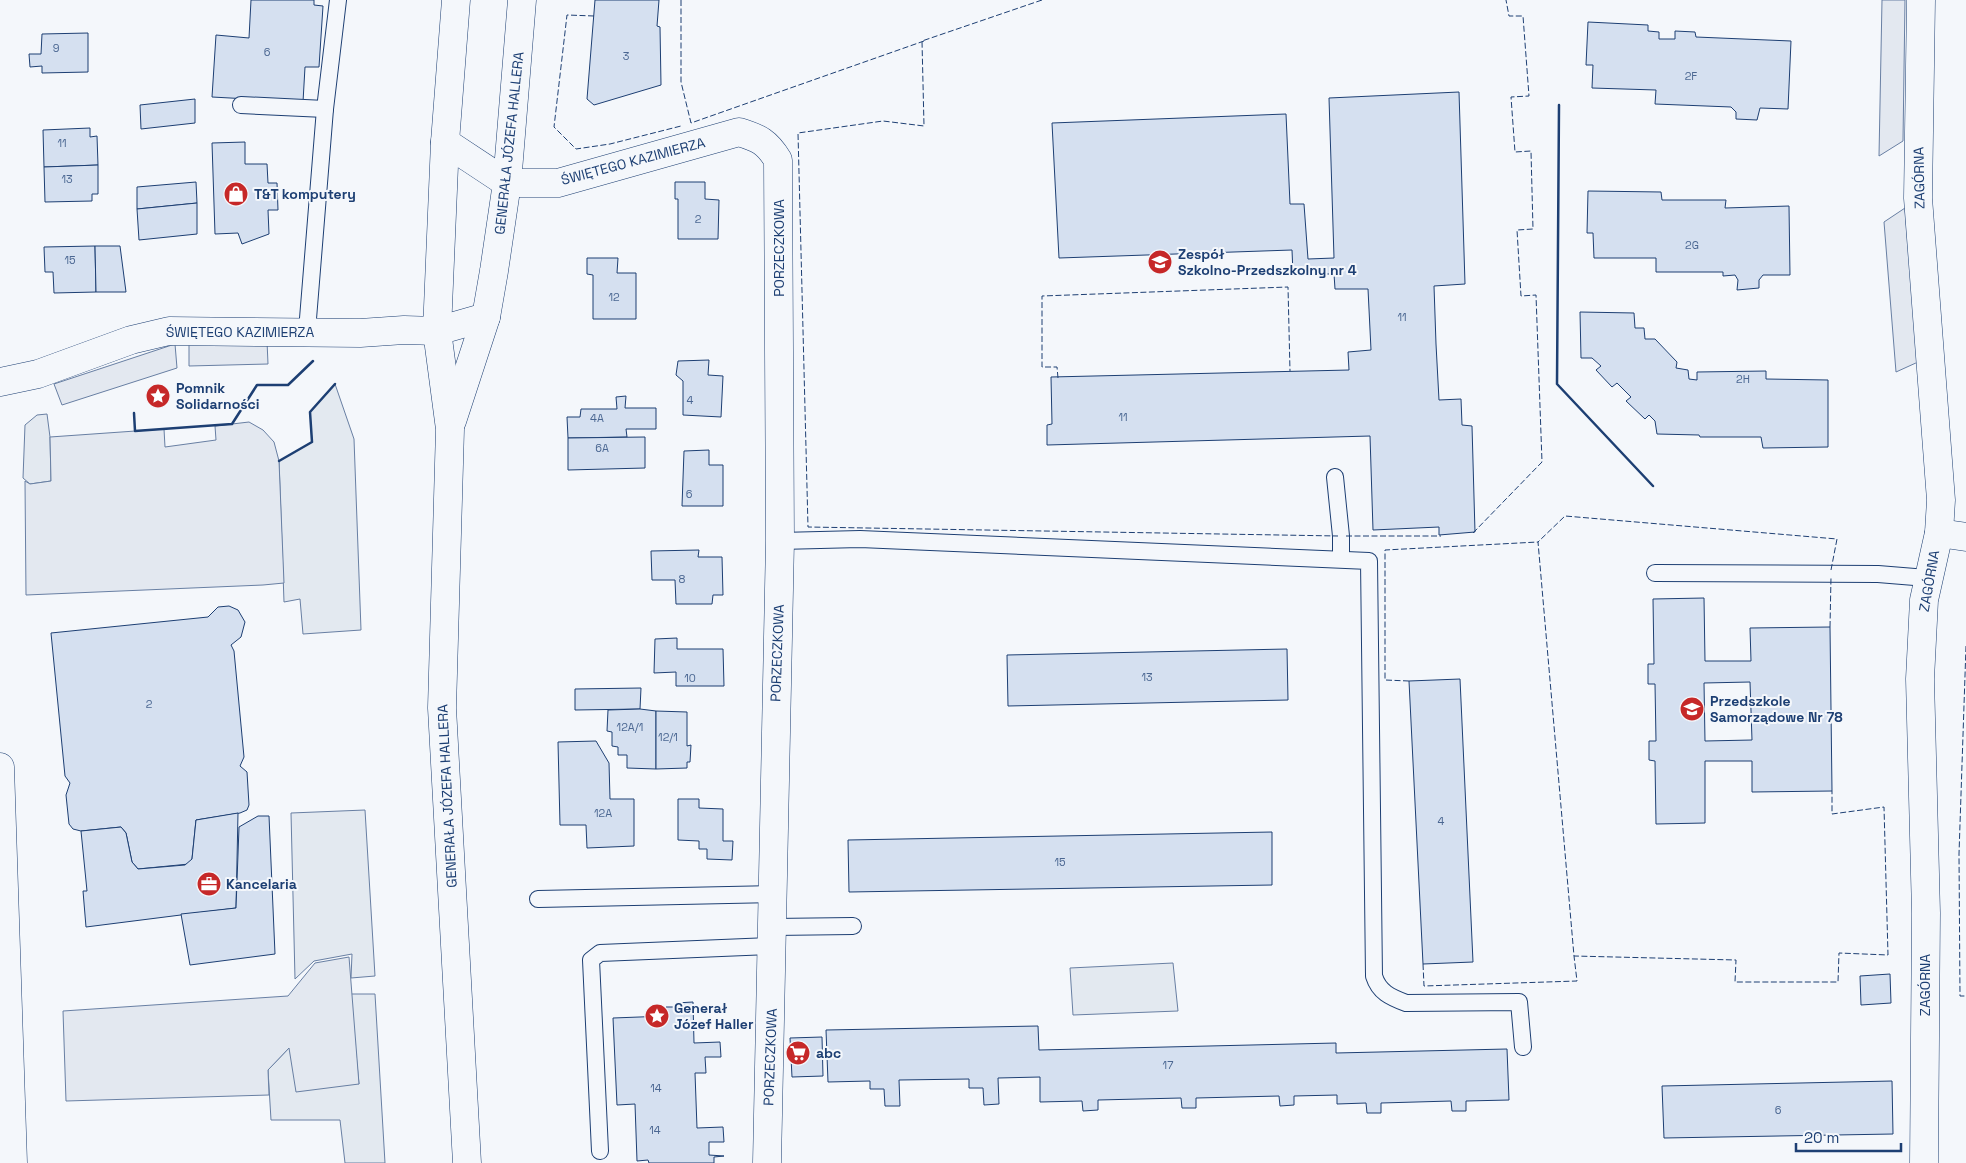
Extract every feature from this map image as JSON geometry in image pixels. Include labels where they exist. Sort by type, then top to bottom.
[{"type":"street","name":"GENERAŁA JÓZEFA HALLERA","points":[[456,0],[445,142],[436,331],[450,429],[442,708],[467,1163]]},
{"type":"street","name":"GENERAŁA JÓZEFA HALLERA","points":[[450,429],[486,317],[507,183],[522,0]]},
{"type":"street","name":"ZAGÓRNA","points":[[1921,0],[1918,198],[1941,478],[1939,533],[1927,578],[1922,620],[1920,679],[1926,913],[1924,1163]]},
{"type":"street","name":"ŚWIĘTEGO KAZIMIERZA","points":[[507,183],[558,183],[739,132],[755,136],[768,145]]},
{"type":"street","points":[[445,142],[507,183]]},
{"type":"street","name":"PORZECZKOWA","points":[[767,1163],[780,541],[779,176],[778,160],[768,145]]},
{"type":"street","name":"ŚWIĘTEGO KAZIMIERZA","points":[[0,382],[38,374],[149,334],[176,331],[354,333],[404,330],[436,331],[486,317]]},
{"type":"street","points":[[1939,533],[1966,537]]},
{"type":"street","points":[[0,767],[12,1163]]},
{"type":"lane","points":[[307,331],[325,109],[327,36],[338,0]]},
{"type":"lane","points":[[241,105],[325,109]]},
{"type":"lane","points":[[1335,477],[1342,536],[1341,559]]},
{"type":"lane","points":[[780,541],[860,539],[1370,561],[1374,976],[1377,986],[1390,997],[1406,1003],[1519,1002],[1523,1047]]},
{"type":"lane","points":[[1655,573],[1878,574],[1927,578]]},
{"type":"lane","points":[[538,899],[773,894]]},
{"type":"lane","points":[[600,1151],[590,960],[600,953],[853,926]]},
{"type":"shaded area","points":[[1882,0],[1905,0],[1903,141],[1879,156]]},
{"type":"shaded area","points":[[1905,208],[1918,362],[1896,372],[1884,222]]},
{"type":"shaded area","points":[[267,341],[268,364],[189,366],[189,344]]},
{"type":"shaded area","points":[[175,344],[177,368],[62,405],[54,384]]},
{"type":"shaded area","points":[[335,384],[354,439],[361,630],[303,634],[300,599],[284,602],[279,461],[312,442],[310,412]]},
{"type":"shaded area","points":[[47,414],[50,437],[51,481],[30,484],[23,478],[25,425],[37,415]]},
{"type":"shaded area","points":[[249,422],[263,430],[274,442],[279,461],[284,583],[26,595],[25,481],[30,484],[51,481],[50,437],[164,429],[165,447],[216,440],[215,426]]},
{"type":"shaded area","points":[[365,810],[375,976],[351,978],[352,954],[314,961],[295,979],[291,813]]},
{"type":"shaded area","points":[[349,957],[359,1084],[296,1092],[289,1048],[268,1070],[269,1095],[66,1101],[63,1011],[288,996],[315,963]]},
{"type":"shaded area","points":[[1173,963],[1178,1011],[1073,1015],[1070,968]]},
{"type":"shaded area","points":[[350,994],[375,994],[385,1163],[345,1163],[340,1120],[271,1120],[268,1070],[289,1048],[359,1084]]},
{"type":"building","points":[[251,0],[314,0],[314,5],[323,6],[319,67],[305,67],[303,102],[212,97],[216,35],[249,38]]},
{"type":"building","points":[[595,0],[659,0],[657,26],[660,27],[661,85],[594,105],[587,99]]},
{"type":"building","points":[[1588,22],[1648,25],[1648,31],[1659,32],[1659,39],[1675,39],[1675,31],[1695,32],[1696,37],[1791,41],[1788,109],[1760,108],[1757,120],[1736,119],[1736,112],[1731,107],[1655,104],[1656,90],[1592,88],[1593,65],[1586,65]]},
{"type":"building","points":[[88,33],[88,72],[42,73],[42,66],[30,67],[29,54],[41,54],[42,34]]},
{"type":"building","points":[[1459,92],[1465,284],[1434,286],[1436,344],[1439,400],[1461,399],[1462,425],[1472,426],[1475,532],[1439,535],[1439,527],[1373,530],[1370,436],[1047,445],[1047,425],[1052,424],[1051,377],[1349,370],[1348,352],[1371,350],[1368,289],[1335,289],[1334,274],[1293,274],[1292,250],[1059,258],[1052,123],[1286,114],[1290,204],[1304,204],[1308,259],[1334,258],[1329,98]]},
{"type":"building","points":[[195,99],[195,123],[141,129],[140,105]]},
{"type":"building","points":[[90,128],[90,137],[97,136],[98,165],[44,167],[43,130]]},
{"type":"building","points":[[245,142],[245,164],[267,164],[268,183],[277,183],[278,210],[268,210],[269,234],[242,244],[238,233],[215,234],[212,143]]},
{"type":"building","points":[[98,165],[98,194],[92,194],[92,201],[45,202],[44,167]]},
{"type":"building","points":[[196,182],[197,203],[137,209],[137,187]]},
{"type":"building","points":[[675,182],[705,182],[705,199],[719,200],[718,239],[678,239],[678,199],[675,199]]},
{"type":"building","points":[[1588,191],[1661,192],[1662,200],[1726,200],[1725,208],[1789,206],[1790,275],[1763,275],[1759,280],[1759,288],[1737,290],[1738,280],[1735,275],[1723,276],[1723,272],[1656,272],[1656,258],[1594,258],[1593,233],[1587,233]]},
{"type":"building","points":[[197,203],[197,234],[139,240],[137,209]]},
{"type":"building","points":[[95,246],[96,292],[54,293],[53,272],[45,272],[44,247]]},
{"type":"building","points":[[95,246],[120,246],[126,292],[96,292]]},
{"type":"building","points":[[587,258],[618,258],[617,273],[636,273],[636,319],[593,319],[593,275],[587,274]]},
{"type":"building","points":[[1580,312],[1634,313],[1635,328],[1644,328],[1645,339],[1655,339],[1677,362],[1676,368],[1688,370],[1689,379],[1697,380],[1697,372],[1766,371],[1766,379],[1828,380],[1828,447],[1763,448],[1761,437],[1700,437],[1699,435],[1657,434],[1655,421],[1649,415],[1645,419],[1626,401],[1631,397],[1617,383],[1612,387],[1596,370],[1601,366],[1592,358],[1581,358]]},
{"type":"building","points":[[709,360],[708,375],[723,376],[721,417],[683,415],[683,381],[676,375],[678,361]]},
{"type":"building","points":[[626,396],[625,408],[656,408],[656,429],[626,429],[627,437],[568,438],[567,417],[580,417],[581,409],[617,409],[616,397]]},
{"type":"building","points":[[645,437],[645,468],[568,470],[568,438]]},
{"type":"building","points":[[709,450],[709,465],[723,465],[723,506],[682,506],[684,451]]},
{"type":"building","points":[[699,550],[698,557],[722,557],[723,595],[713,595],[712,604],[676,604],[675,580],[652,580],[651,551]]},
{"type":"building","points":[[1704,598],[1705,661],[1751,661],[1750,628],[1830,627],[1832,791],[1752,792],[1752,761],[1705,761],[1705,823],[1656,824],[1655,761],[1649,760],[1649,741],[1656,741],[1655,684],[1648,684],[1648,664],[1654,664],[1653,599]],"holes":[[[1750,682],[1752,740],[1705,741],[1704,683]]]},
{"type":"building","points":[[229,606],[238,610],[245,622],[241,637],[231,645],[234,651],[244,757],[240,766],[247,772],[249,805],[247,810],[240,813],[196,820],[192,859],[189,864],[138,869],[132,862],[126,833],[121,827],[81,831],[73,829],[69,824],[66,795],[70,783],[65,776],[51,633],[208,617],[218,607]]},
{"type":"building","points":[[677,638],[677,649],[723,649],[724,686],[676,686],[676,672],[654,673],[655,639]]},
{"type":"building","points":[[1287,649],[1288,700],[1008,706],[1007,655]]},
{"type":"building","points":[[1460,679],[1473,962],[1423,964],[1409,681]]},
{"type":"building","points":[[641,688],[640,709],[575,710],[575,689]]},
{"type":"building","points":[[640,709],[656,711],[656,769],[627,768],[627,755],[618,755],[618,747],[612,746],[612,732],[607,731],[608,710]]},
{"type":"building","points":[[656,711],[687,712],[687,746],[691,745],[690,762],[687,762],[687,768],[656,769]]},
{"type":"building","points":[[596,741],[609,763],[610,799],[634,799],[634,846],[587,848],[586,825],[560,825],[558,742]]},
{"type":"building","points":[[678,799],[699,799],[699,808],[723,809],[723,841],[733,841],[732,860],[707,859],[707,849],[699,849],[699,841],[678,840]]},
{"type":"building","points":[[238,813],[236,908],[86,927],[83,891],[87,891],[81,831],[121,827],[126,833],[132,862],[138,869],[185,865],[192,859],[196,820]]},
{"type":"building","points":[[258,816],[269,816],[275,954],[190,965],[181,914],[236,908],[239,827]]},
{"type":"building","points":[[1272,832],[1272,885],[849,892],[848,840]]},
{"type":"building","points":[[1890,974],[1891,1003],[1861,1005],[1860,976]]},
{"type":"building","points":[[693,1002],[694,1043],[720,1042],[721,1057],[705,1057],[706,1073],[695,1073],[697,1128],[723,1127],[724,1142],[709,1142],[709,1155],[724,1156],[714,1157],[714,1163],[649,1163],[648,1160],[637,1161],[635,1104],[617,1105],[613,1018],[666,1016],[666,1007],[676,1007],[676,1003]]},
{"type":"building","points":[[1038,1026],[1039,1050],[1336,1043],[1336,1053],[1507,1049],[1509,1100],[1466,1101],[1466,1111],[1452,1111],[1451,1101],[1381,1103],[1381,1113],[1367,1113],[1366,1103],[1337,1104],[1337,1095],[1294,1096],[1294,1105],[1280,1106],[1279,1096],[1196,1098],[1196,1108],[1182,1108],[1181,1098],[1098,1100],[1098,1110],[1083,1111],[1082,1101],[1040,1102],[1040,1077],[998,1078],[999,1104],[984,1105],[983,1088],[969,1088],[969,1079],[899,1080],[900,1106],[885,1106],[884,1089],[870,1089],[870,1081],[828,1082],[826,1030]]},
{"type":"building","points":[[822,1037],[823,1076],[792,1077],[790,1038]]},
{"type":"building","points":[[1892,1081],[1893,1134],[1664,1138],[1662,1086]]},
{"type":"fence","points":[[681,0],[681,82],[691,123],[924,41]]},
{"type":"fence","points":[[1042,0],[922,41],[924,126],[883,121],[798,133],[808,527],[1338,536]]},
{"type":"fence","points":[[1473,533],[1542,462],[1536,295],[1521,296],[1517,230],[1533,229],[1531,151],[1515,152],[1511,97],[1529,96],[1523,16],[1509,16],[1506,0]]},
{"type":"fence","points":[[594,16],[567,15],[554,127],[576,149],[610,144],[681,126]]},
{"type":"fence","points":[[1058,378],[1057,367],[1042,367],[1042,296],[1288,287],[1290,371]]},
{"type":"fence","points":[[1831,570],[1837,539],[1565,516],[1538,542],[1574,956],[1736,960],[1735,982],[1838,982],[1839,953],[1888,955],[1884,807],[1832,814],[1832,791]]},
{"type":"fence","points":[[1346,536],[1441,536]]},
{"type":"fence","points":[[1409,681],[1385,680],[1385,550],[1538,542]]},
{"type":"fence","points":[[1830,627],[1831,577]]},
{"type":"fence","points":[[1966,646],[1959,854],[1960,996],[1966,996]]},
{"type":"fence","points":[[1423,964],[1424,986],[1577,981],[1574,956]]},
{"type":"wall","points":[[1559,105],[1557,384],[1653,486]]},
{"type":"wall","points":[[134,413],[135,431],[232,424],[257,385],[288,385],[313,361]]},
{"type":"wall","points":[[279,461],[312,442],[310,412],[335,384]]},
{"type":"place","name":"T&T komputery","points":[[236,194]]},
{"type":"place","name":"Zespół Szkolno-Przedszkolny nr 4","points":[[1160,262]]},
{"type":"place","name":"Pomnik Solidarności","points":[[158,396]]},
{"type":"place","name":"Przedszkole Samorządowe Nr 78","points":[[1692,709]]},
{"type":"place","name":"Kancelaria","points":[[209,884]]},
{"type":"place","name":"Generał Józef Haller","points":[[657,1016]]},
{"type":"place","name":"abc","points":[[798,1053]]}]
